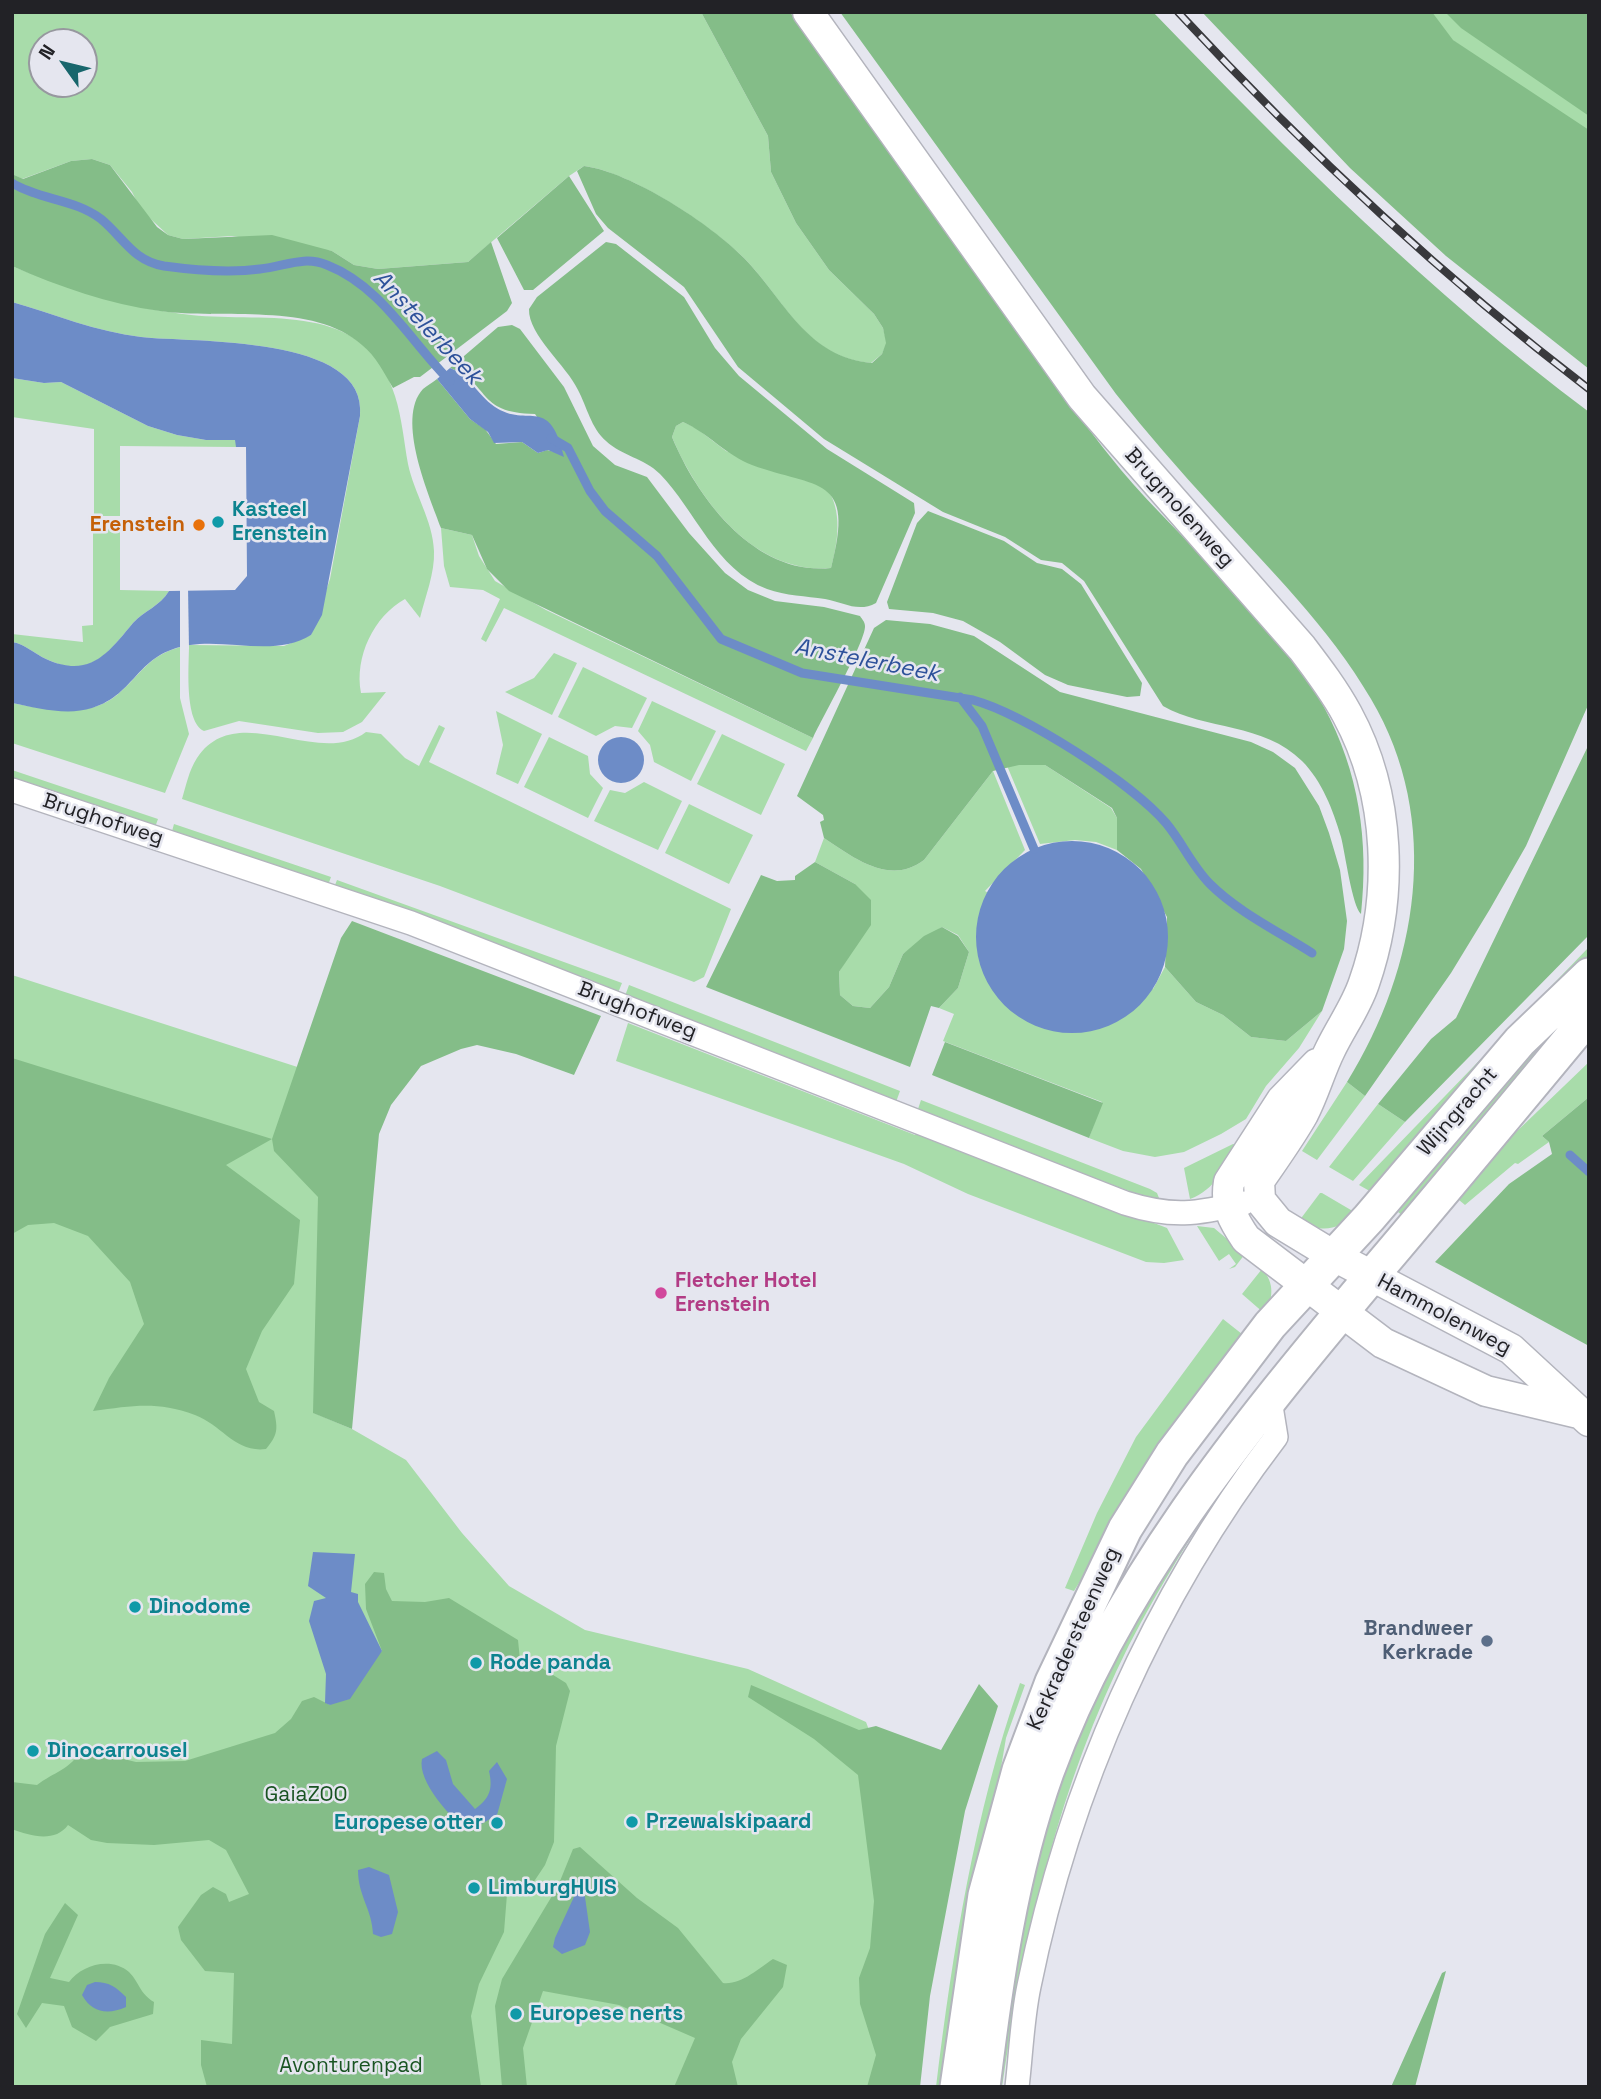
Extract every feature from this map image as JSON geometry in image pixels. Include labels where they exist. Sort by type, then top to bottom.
[{"type":"main road","name":"Wijngracht","points":[[1334,1256],[1520,1041],[1589,975]]},
{"type":"main road","name":"Wijngracht","points":[[1372,1276],[1589,1016]]},
{"type":"main road","name":"Kerkradersteenweg","points":[[957,2087],[974,1950],[985,1895],[1019,1770],[1052,1682],[1111,1555],[1145,1496],[1221,1387],[1305,1286],[1334,1256]]},
{"type":"main road","name":"Kerkradersteenweg","points":[[983,2087],[999,1971],[1019,1868],[1047,1773],[1069,1717],[1109,1634],[1153,1558],[1205,1482],[1372,1276]]},
{"type":"street","name":"Brugmolenweg","points":[[808,12],[1082,397],[1302,648],[1348,715],[1374,782],[1381,816],[1384,889],[1372,959],[1363,985],[1303,1113],[1259,1181],[1259,1200]]},
{"type":"street","name":"Brughofweg","points":[[12,790],[411,923],[1125,1203],[1159,1214],[1185,1214],[1259,1200]]},
{"type":"street","name":"Brugmolenweg","points":[[1228,1207],[1229,1182],[1249,1146],[1282,1100],[1330,1051]]},
{"type":"street","points":[[1259,1200],[1278,1222],[1334,1256]]},
{"type":"street","name":"Hammolenweg","points":[[1228,1207],[1232,1219],[1246,1239],[1341,1314],[1383,1343],[1486,1391],[1583,1417]]},
{"type":"street","name":"Hammolenweg","points":[[1334,1256],[1511,1349],[1583,1417]]},
{"type":"street","points":[[1017,2087],[1028,1988],[1079,1803],[1104,1738],[1166,1606],[1206,1535],[1276,1437],[1270,1400]]},
{"type":"green space","points":[[12,12],[701,12],[768,136],[771,172],[796,223],[829,270],[874,314],[883,328],[887,343],[882,354],[871,363],[829,350],[798,324],[744,258],[712,231],[647,189],[603,170],[584,166],[468,262],[378,269],[354,265],[332,251],[232,236],[183,239],[168,235],[141,210],[132,192],[110,165],[92,159],[71,161],[22,179],[12,174]]},
{"type":"green space","points":[[701,12],[790,12],[1103,447],[1146,498],[1256,613],[1305,675],[1336,732],[1353,782],[1359,808],[1364,860],[1361,914],[1355,901],[1341,837],[1330,806],[1321,787],[1302,761],[1270,740],[1179,714],[1163,706],[1084,581],[1062,563],[1041,560],[1005,537],[943,512],[824,439],[738,367],[684,287],[608,228],[596,214],[577,171],[584,166],[603,170],[647,189],[712,230],[759,274],[799,324],[830,350],[872,363],[882,354],[886,343],[883,328],[874,314],[829,270],[796,223],[771,172],[768,136]]},
{"type":"green space","points":[[840,12],[1153,12],[1363,221],[1473,319],[1589,412],[1589,703],[1526,846],[1451,973],[1365,1096],[1347,1082],[1371,1038],[1391,991],[1405,943],[1413,893],[1414,843],[1408,794],[1394,746],[1371,699],[1336,647],[1116,394]]},
{"type":"green space","points":[[1202,12],[1432,12],[1453,40],[1589,130],[1589,369],[1446,256],[1350,168]]},
{"type":"green space","points":[[1412,12],[1589,12],[1589,135]]},
{"type":"green space","points":[[1445,12],[1589,12],[1589,116],[1461,28]]},
{"type":"green space","points":[[92,159],[110,165],[157,227],[168,235],[183,239],[272,235],[332,251],[354,265],[378,269],[468,262],[491,242],[512,303],[507,311],[420,377],[414,377],[393,388],[367,349],[342,331],[318,322],[293,317],[184,313],[141,308],[84,294],[12,266],[12,174],[23,179],[71,161]]},
{"type":"green space","points":[[569,176],[604,231],[533,290],[524,290],[497,238]]},
{"type":"green space","points":[[606,242],[616,244],[684,297],[715,348],[739,376],[827,449],[914,503],[915,513],[876,603],[857,607],[781,593],[749,580],[734,568],[720,554],[660,474],[612,446],[601,436],[573,381],[541,340],[530,319],[529,309],[537,297]],"holes":[[[683,422],[743,461],[812,483],[825,490],[834,500],[838,516],[831,568],[804,567],[778,560],[755,547],[733,529],[697,485],[672,437],[676,426]]]},
{"type":"green space","points":[[12,266],[78,290],[144,308],[191,315],[311,322],[338,330],[362,344],[381,365],[395,396],[408,464],[433,540],[434,559],[420,618],[405,599],[384,616],[369,639],[361,666],[361,693],[386,692],[362,722],[343,732],[318,733],[239,721],[204,731],[193,717],[188,679],[189,645],[284,646],[311,635],[330,579],[360,416],[355,389],[337,370],[308,357],[273,348],[125,335],[12,302]]},
{"type":"green space","points":[[512,325],[520,329],[564,387],[593,446],[615,465],[647,477],[689,533],[725,573],[748,590],[775,601],[824,607],[860,616],[865,626],[859,647],[813,738],[509,591],[487,569],[472,535],[441,528],[417,458],[412,419],[415,402],[423,389],[437,379],[470,419],[485,429],[496,444],[522,442],[538,453],[547,450],[563,454],[535,414],[502,408],[493,403],[463,374],[450,368],[498,327]]},
{"type":"green space","points":[[12,378],[44,383],[61,382],[148,426],[206,440],[236,440],[236,447],[120,446],[120,516],[94,516],[94,429],[12,417]]},
{"type":"green space","points":[[683,422],[696,428],[726,451],[826,487],[837,516],[836,548],[831,568],[803,567],[778,559],[754,547],[733,529],[714,508],[683,461],[672,437],[676,426]]},
{"type":"green space","points":[[928,511],[1004,541],[1037,563],[1062,569],[1081,584],[1142,683],[1140,696],[1127,697],[1068,685],[1045,675],[1000,642],[963,621],[933,613],[889,609],[887,602],[917,523]]},
{"type":"green space","points":[[93,528],[120,529],[120,590],[169,591],[97,660],[87,665],[62,665],[12,642],[12,634],[83,642],[82,626],[93,625]]},
{"type":"green space","points":[[441,528],[472,535],[479,556],[495,581],[546,610],[813,738],[806,751],[504,608],[486,642],[481,639],[500,599],[483,590],[450,587],[444,566]]},
{"type":"green space","points":[[886,620],[930,624],[974,636],[1060,692],[1251,742],[1273,752],[1295,768],[1319,806],[1329,833],[1340,870],[1347,921],[1344,949],[1322,1011],[1286,1041],[1251,1037],[1223,1015],[1196,1002],[1165,967],[1167,917],[1141,869],[1117,850],[1117,818],[1112,808],[1045,765],[1019,765],[993,771],[924,860],[911,867],[885,870],[872,866],[847,854],[824,838],[820,822],[824,820],[823,815],[797,796],[874,628]]},
{"type":"green space","points":[[180,647],[180,698],[189,734],[165,793],[12,743],[12,703],[66,710],[93,707],[117,695],[159,656]]},
{"type":"green space","points":[[554,653],[577,663],[552,715],[505,692],[534,678]]},
{"type":"green space","points":[[583,667],[647,698],[632,728],[615,726],[596,736],[558,717]]},
{"type":"green space","points":[[652,701],[716,731],[691,781],[654,762],[650,745],[638,731]]},
{"type":"green space","points":[[496,711],[542,734],[518,784],[496,774],[503,745]]},
{"type":"green space","points":[[439,725],[445,728],[429,762],[731,909],[704,977],[694,982],[440,886],[182,799],[197,758],[214,741],[234,734],[255,733],[325,743],[347,741],[366,732],[381,734],[405,758],[419,766]]},
{"type":"green space","points":[[722,734],[785,764],[761,815],[697,784]]},
{"type":"green space","points":[[549,737],[588,756],[590,774],[603,788],[588,818],[524,787]]},
{"type":"green space","points":[[1589,744],[1589,935],[1405,1122],[1378,1104],[1431,1039],[1456,1018]]},
{"type":"green space","points":[[1005,761],[1019,765],[1045,765],[1111,808],[1117,818],[1117,850],[1096,842],[1075,840],[1040,844]]},
{"type":"green space","points":[[12,770],[158,819],[154,830],[12,782]]},
{"type":"green space","points":[[993,771],[1025,850],[985,891],[1153,989],[1165,967],[1196,1002],[1223,1015],[1251,1037],[1286,1041],[1322,1011],[1299,1048],[1266,1086],[1246,1119],[1184,1152],[1155,1157],[1123,1151],[1089,1138],[1102,1102],[943,1041],[954,1014],[939,1008],[958,988],[969,952],[958,935],[942,927],[903,954],[889,987],[870,1008],[853,1006],[840,995],[839,972],[853,948],[855,884],[815,862],[824,838],[847,854],[872,866],[885,870],[911,867],[924,860]]},
{"type":"green space","points":[[644,782],[682,801],[658,850],[594,821],[610,790],[625,793]]},
{"type":"green space","points":[[689,804],[753,835],[729,884],[665,853]]},
{"type":"green space","points":[[174,824],[331,877],[327,888],[171,835]]},
{"type":"green space","points":[[815,862],[855,884],[871,900],[871,925],[839,972],[840,995],[853,1006],[870,1008],[889,987],[903,954],[924,936],[942,927],[958,936],[969,952],[958,988],[939,1008],[931,1006],[910,1067],[706,987],[761,875],[777,881],[795,880],[795,876]]},
{"type":"green space","points":[[337,880],[622,983],[618,993],[333,890]]},
{"type":"green space","points":[[352,921],[601,1016],[574,1075],[516,1054],[477,1045],[421,1066],[391,1105],[379,1134],[352,1429],[313,1413],[318,1197],[274,1151],[272,1139],[341,938]]},
{"type":"green space","points":[[1589,947],[1589,961],[1375,1194],[1359,1185]]},
{"type":"green space","name":"GaiaZOO","points":[[12,975],[344,1082],[314,1413],[352,1429],[406,1460],[462,1533],[509,1586],[585,1630],[748,1669],[866,1722],[894,1796],[882,2087],[12,2087]]},
{"type":"green space","points":[[1589,982],[1589,1004],[1408,1220],[1398,1212]]},
{"type":"green space","points":[[629,985],[900,1091],[896,1102],[625,996]]},
{"type":"green space","points":[[628,1023],[915,1135],[917,1132],[1167,1228],[1184,1260],[1146,1262],[968,1194],[904,1164],[616,1061]]},
{"type":"green space","points":[[945,1042],[1103,1103],[1089,1138],[932,1075]]},
{"type":"green space","points":[[12,1058],[272,1139],[226,1165],[300,1220],[294,1284],[262,1331],[246,1369],[259,1402],[274,1411],[276,1427],[273,1440],[266,1449],[246,1447],[205,1419],[156,1406],[93,1411],[109,1378],[144,1324],[130,1282],[88,1236],[54,1223],[28,1225],[12,1234]]},
{"type":"green space","points":[[1589,1062],[1589,1097],[1542,1136],[1549,1142],[1518,1164],[1515,1163],[1465,1205],[1459,1200],[1514,1134]]},
{"type":"green space","points":[[1347,1082],[1365,1096],[1317,1160],[1302,1151]]},
{"type":"green space","points":[[1589,1097],[1589,1346],[1435,1262],[1509,1184],[1552,1154],[1549,1142],[1542,1136]]},
{"type":"green space","points":[[921,1100],[1150,1189],[1157,1193],[1161,1203],[917,1112]]},
{"type":"green space","points":[[1378,1104],[1405,1122],[1353,1181],[1329,1167]]},
{"type":"green space","points":[[1233,1144],[1238,1145],[1213,1184],[1190,1199],[1184,1168]]},
{"type":"green space","points":[[1320,1193],[1356,1213],[1342,1224],[1329,1228],[1315,1227],[1299,1221]]},
{"type":"green space","points":[[1197,1226],[1214,1228],[1245,1254],[1235,1267],[1229,1269],[1236,1264],[1229,1254],[1219,1261]]},
{"type":"green space","points":[[1262,1269],[1271,1285],[1270,1302],[1265,1314],[1242,1294]]},
{"type":"green space","points":[[1223,1319],[1247,1338],[1119,1519],[1074,1591],[1065,1588],[1097,1513],[1136,1437]]},
{"type":"green space","points":[[1232,1472],[1129,1645],[1083,1751],[1064,1806],[1034,1917],[1002,2087],[992,2087],[1019,1908],[1095,1679]]},
{"type":"green space","name":"Avonturenpad","points":[[374,1572],[384,1573],[386,1589],[392,1601],[425,1602],[449,1598],[518,1640],[521,1670],[532,1662],[566,1683],[570,1691],[556,1746],[554,1842],[545,1865],[525,1895],[507,1894],[504,1932],[479,1984],[471,2016],[481,2087],[207,2087],[201,2065],[201,2040],[232,2044],[234,1973],[205,1971],[181,1940],[178,1927],[201,1895],[213,1887],[226,1894],[229,1902],[249,1894],[226,1850],[209,1840],[154,1845],[107,1843],[91,1840],[68,1825],[63,1831],[49,1836],[19,1832],[12,1829],[12,1782],[37,1785],[67,1766],[82,1749],[136,1762],[185,1761],[275,1733],[291,1719],[302,1701],[314,1697],[330,1705],[382,1651],[366,1609],[365,1584]]},
{"type":"green space","points":[[1020,1683],[1025,1685],[1006,1738],[947,2087],[936,2087],[967,1883],[990,1782]]},
{"type":"green space","points":[[979,1684],[998,1706],[965,1811],[930,1996],[920,2087],[867,2087],[876,2055],[860,2004],[859,1978],[870,1948],[874,1901],[858,1775],[814,1739],[748,1697],[751,1685],[859,1730],[876,1726],[941,1750]]},
{"type":"green space","points":[[580,1847],[637,1898],[678,1928],[723,1983],[743,1979],[773,1959],[787,1965],[783,1987],[741,2039],[732,2062],[738,2087],[674,2087],[695,2038],[619,2005],[543,1991],[523,2048],[527,2087],[502,2087],[495,2006],[502,1979],[558,1886],[573,1849]]},
{"type":"green space","points":[[65,1903],[78,1915],[50,1978],[69,1982],[89,1967],[114,1964],[129,1972],[154,2002],[153,2014],[110,2027],[96,2041],[72,2027],[64,2006],[42,2003],[26,2028],[17,2014],[45,1934]]},
{"type":"green space","points":[[1446,1971],[1415,2087],[1391,2087],[1442,1973]]},
{"type":"water","points":[[12,302],[125,335],[273,348],[308,357],[337,370],[355,389],[360,416],[322,615],[311,635],[283,645],[205,644],[172,649],[158,656],[107,702],[92,708],[52,710],[12,703],[12,642],[61,664],[86,664],[106,653],[133,623],[161,601],[169,591],[235,590],[247,576],[246,447],[236,447],[235,440],[206,440],[148,426],[61,382],[44,383],[12,378]]},
{"type":"water","points":[[450,368],[462,375],[491,404],[504,412],[544,419],[558,437],[564,457],[548,450],[538,453],[522,442],[494,443],[488,432],[470,419],[437,379]]},
{"type":"water","points":[[621,737],[637,744],[644,760],[637,776],[621,783],[605,776],[598,760],[605,744]]},
{"type":"water","points":[[1072,841],[1109,848],[1140,869],[1161,900],[1168,937],[1161,974],[1140,1005],[1109,1026],[1072,1033],[1035,1026],[1004,1005],[983,974],[976,937],[983,900],[1004,869],[1035,848]]},
{"type":"water","points":[[313,1552],[355,1554],[351,1592],[358,1594],[358,1602],[382,1651],[350,1699],[330,1705],[325,1703],[326,1674],[309,1621],[314,1601],[326,1598],[308,1586]]},
{"type":"water","points":[[437,1751],[446,1760],[453,1784],[475,1809],[489,1793],[489,1771],[497,1762],[507,1779],[497,1815],[469,1831],[453,1818],[430,1788],[422,1768],[422,1759]]},
{"type":"water","points":[[369,1867],[389,1875],[398,1912],[392,1934],[381,1937],[373,1934],[359,1879],[358,1870]]},
{"type":"water","points":[[579,1886],[584,1890],[590,1932],[585,1945],[562,1954],[553,1947],[555,1938]]},
{"type":"water","points":[[95,1982],[108,1984],[119,1990],[126,1997],[126,2007],[101,2011],[91,2006],[82,1995],[87,1985]]},
{"type":"pier","points":[[180,587],[188,587],[189,649],[180,651]]},
{"type":"waterway","name":"Anstelerbeek","points":[[12,183],[91,212],[136,254],[164,266],[224,271],[260,269],[302,261],[327,265],[364,286],[394,316],[450,381]]},
{"type":"waterway","name":"Anstelerbeek","points":[[551,438],[568,448],[590,491],[605,511],[657,556],[721,639],[802,673],[973,700],[1020,720],[1076,752],[1129,789],[1166,823],[1198,870],[1221,894],[1246,913],[1312,953]]},
{"type":"waterway","points":[[960,697],[982,726],[1034,849]]},
{"type":"waterway","name":"Anstelerbeek","points":[[1570,1155],[1589,1172]]},
{"type":"railway","points":[[1178,12],[1275,113],[1375,209],[1480,301],[1589,389]]},
{"type":"place","name":"Kasteel Erenstein","points":[[218,522]]},
{"type":"place","name":"Erenstein","points":[[199,525]]},
{"type":"place","name":"Fletcher Hotel Erenstein","points":[[661,1293]]},
{"type":"place","name":"Dinodome","points":[[135,1607]]},
{"type":"place","name":"Brandweer Kerkrade","points":[[1487,1641]]},
{"type":"place","name":"Rode panda","points":[[476,1663]]},
{"type":"place","name":"Dinocarrousel","points":[[33,1751]]},
{"type":"place","name":"Przewalskipaard","points":[[632,1822]]},
{"type":"place","name":"Europese otter","points":[[497,1823]]},
{"type":"place","name":"LimburgHUIS","points":[[474,1888]]},
{"type":"place","name":"Europese nerts","points":[[516,2014]]}]
